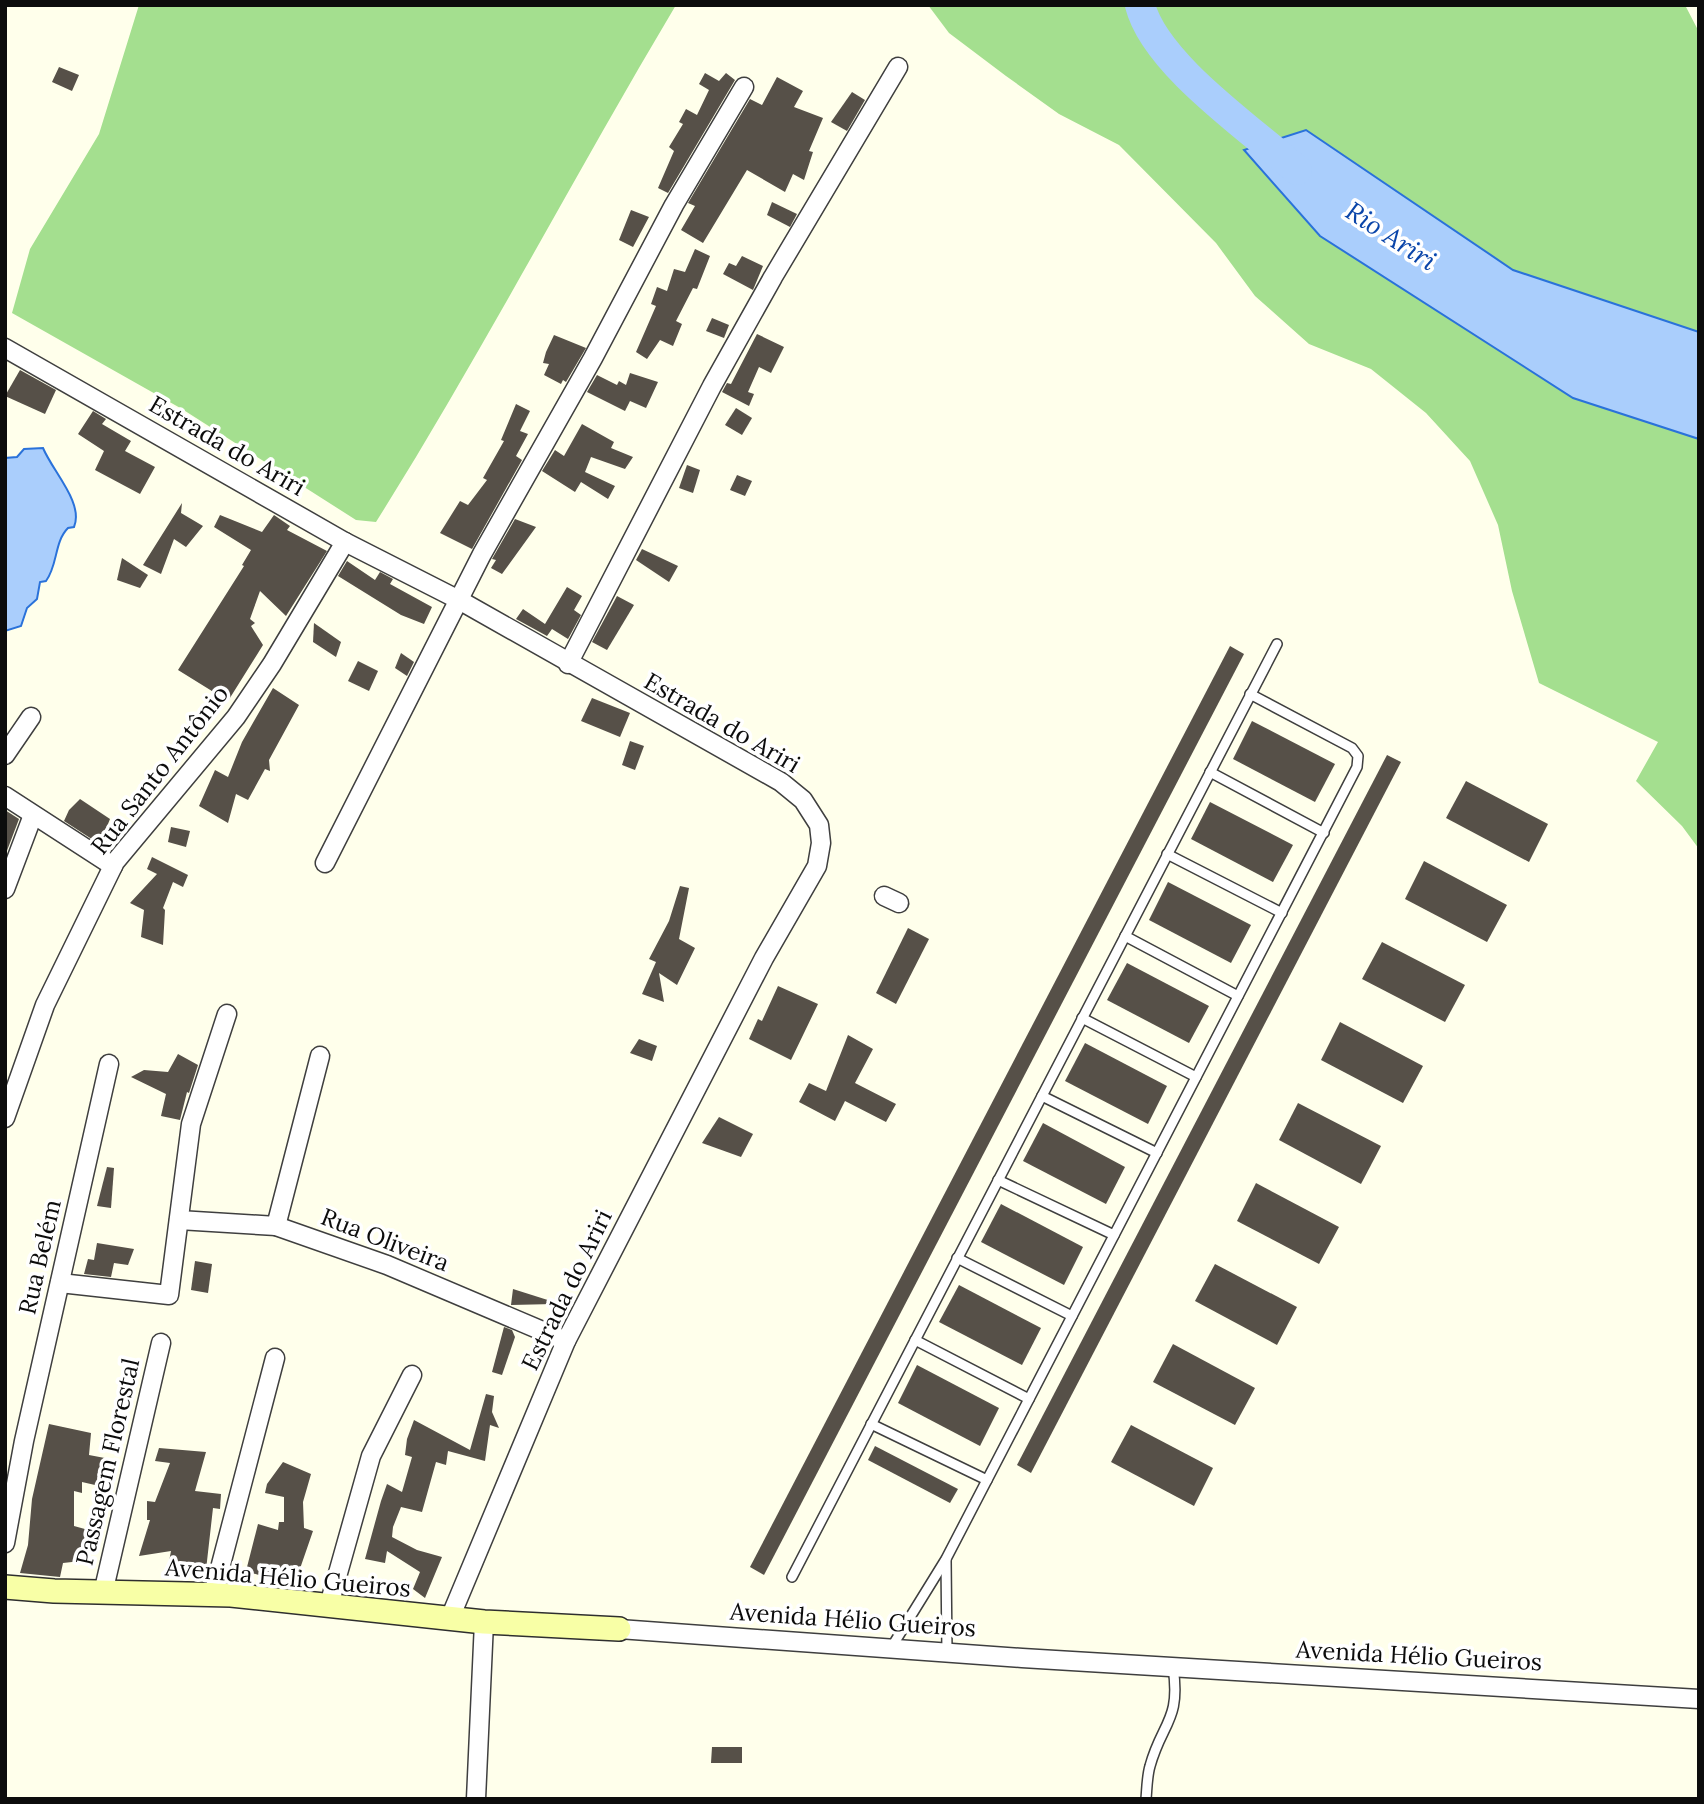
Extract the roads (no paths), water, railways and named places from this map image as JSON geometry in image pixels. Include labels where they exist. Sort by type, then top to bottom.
[{"type":"main road","name":"Avenida Hélio Gueiros","points":[[5,1587],[213,1595],[484,1622],[619,1629]]},
{"type":"street","points":[[568,664],[712,386],[898,67]]},
{"type":"street","points":[[325,863],[459,600],[674,205],[744,87]]},
{"type":"street","name":"Estrada do Ariri","points":[[5,348],[345,542],[459,600],[781,782],[814,813],[819,825],[821,843],[812,876],[764,958],[566,1341],[450,1618]]},
{"type":"street","name":"Rua Santo Antônio","points":[[5,1118],[45,1005],[113,866],[236,717],[272,664],[345,542]]},
{"type":"street","points":[[5,755],[31,716]]},
{"type":"street","points":[[5,796],[113,866]]},
{"type":"street","points":[[5,888],[33,815]]},
{"type":"street","points":[[60,1283],[169,1294],[191,1124],[227,1014]]},
{"type":"street","points":[[276,1226],[320,1056]]},
{"type":"street","name":"Rua Belém","points":[[5,1543],[24,1441],[109,1064]]},
{"type":"street","name":"Rua Oliveira","points":[[178,1220],[276,1226],[387,1265],[566,1341]]},
{"type":"street","name":"Passagem Florestal","points":[[103,1592],[161,1343]]},
{"type":"street","points":[[213,1595],[275,1358]]},
{"type":"street","points":[[329,1605],[371,1456],[412,1375]]},
{"type":"street","points":[[476,1799],[484,1622]]},
{"type":"street","name":"Avenida Hélio Gueiros","points":[[619,1629],[947,1653],[1699,1699]]},
{"type":"lane","points":[[792,1577],[1277,644]]},
{"type":"lane","points":[[891,1649],[946,1559],[1357,767],[1358,756],[1352,748],[1251,694]]},
{"type":"lane","points":[[1210,772],[1324,833]]},
{"type":"lane","points":[[1167,855],[1282,913]]},
{"type":"lane","points":[[1125,936],[1238,996]]},
{"type":"lane","points":[[1083,1018],[1196,1077]]},
{"type":"lane","points":[[1041,1096],[1157,1153]]},
{"type":"lane","points":[[998,1180],[1114,1236]]},
{"type":"lane","points":[[957,1258],[1072,1316]]},
{"type":"lane","points":[[915,1340],[1029,1399]]},
{"type":"lane","points":[[871,1424],[987,1480]]},
{"type":"lane","points":[[946,1559],[947,1653]]},
{"type":"lane","points":[[1146,1799],[1150,1765],[1173,1712],[1177,1695],[1172,1667]]},
{"type":"water","points":[[1306,130],[1513,270],[1699,332],[1699,439],[1573,398],[1320,236],[1244,150]]},
{"type":"water","points":[[43,448],[71,498],[76,518],[74,527],[68,528],[64,534],[50,575],[46,581],[40,582],[37,599],[27,608],[21,626],[5,631],[5,458],[17,457],[24,449]]},
{"type":"waterway","name":"Rio Ariri","points":[[1140,5],[1149,27],[1164,50],[1184,72],[1297,170]]}]
